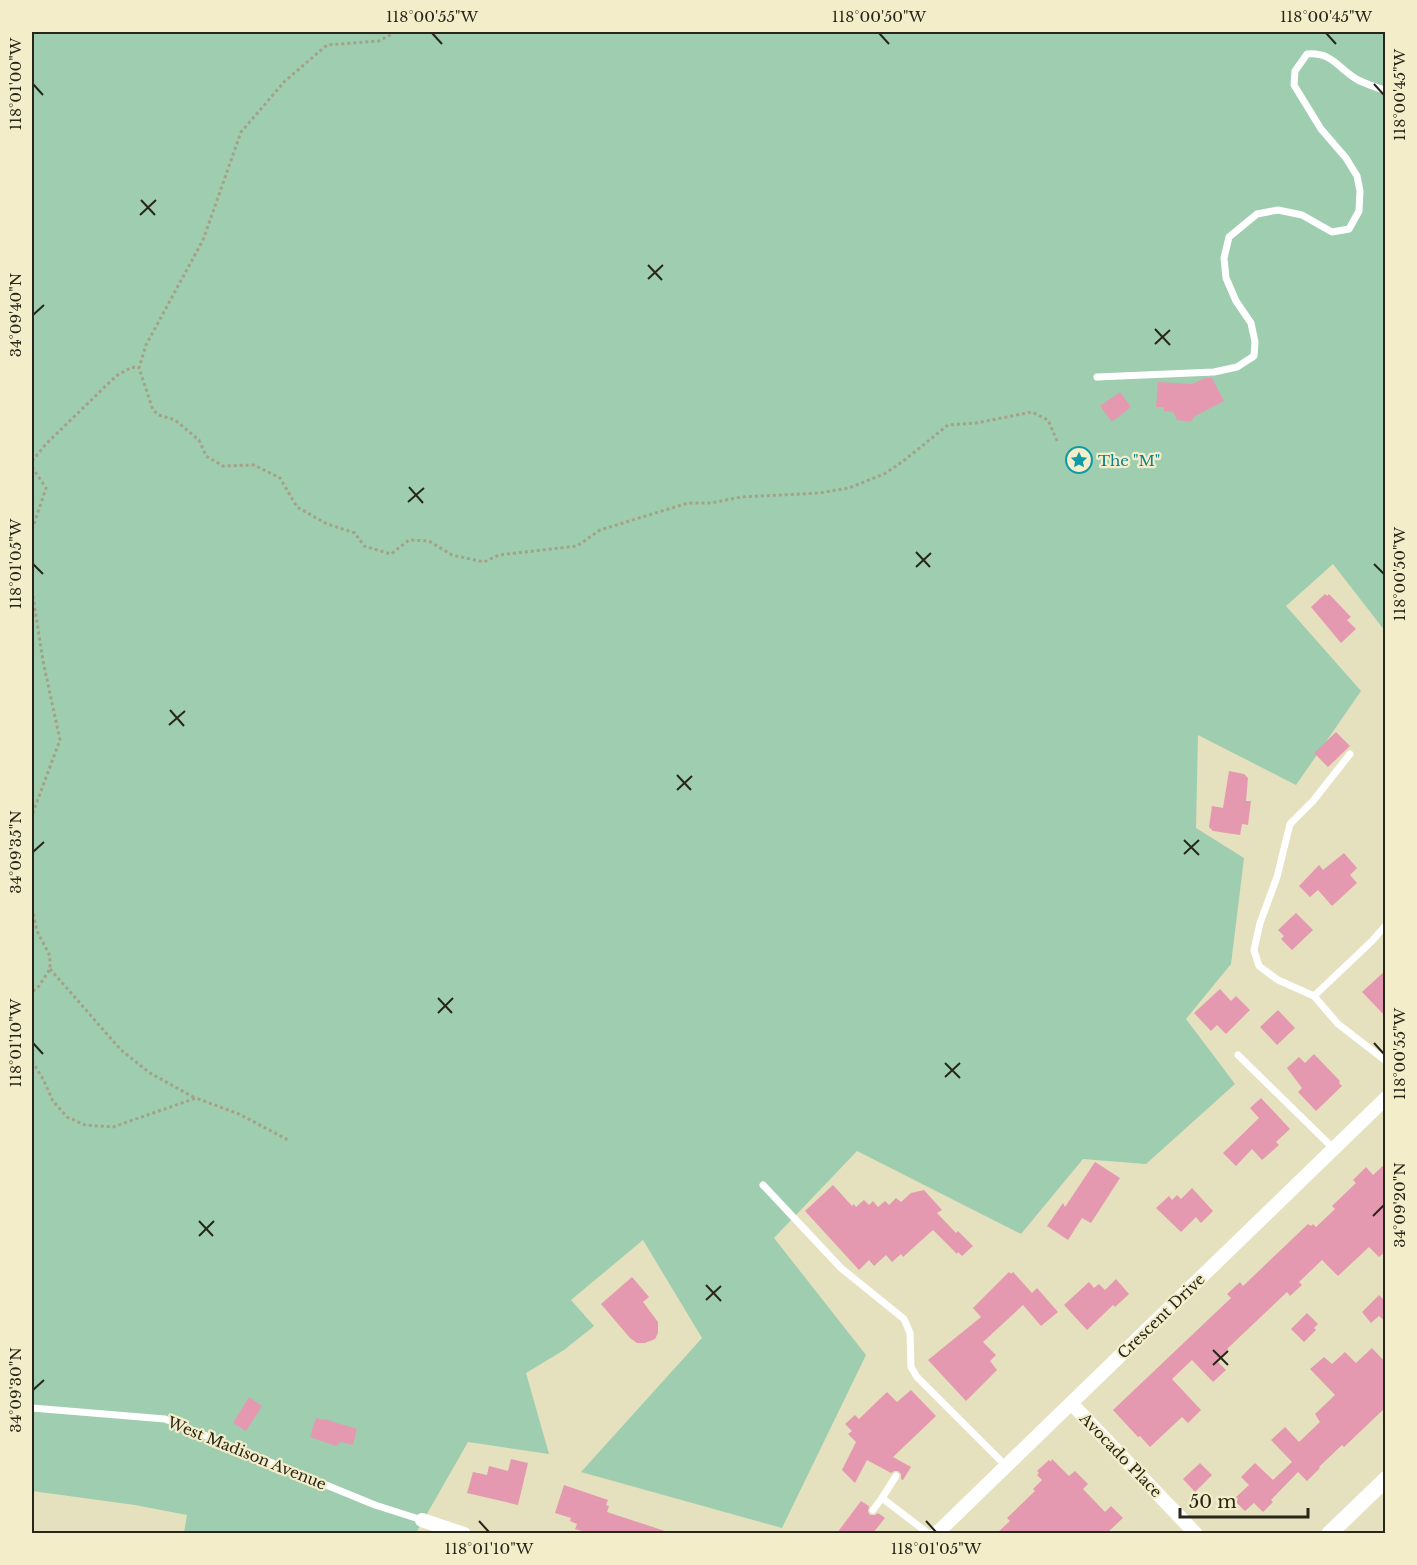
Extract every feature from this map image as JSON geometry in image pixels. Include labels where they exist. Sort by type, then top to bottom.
[{"type":"street","name":"Crescent Drive","points":[[936,1533],[1386,1098]]},
{"type":"street","name":"Avocado Place","points":[[1071,1403],[1196,1533]]},
{"type":"street","points":[[1329,1533],[1386,1479]]},
{"type":"street","points":[[422,1520],[464,1533]]},
{"type":"lane","points":[[1096,377],[1214,372],[1237,367],[1254,356],[1255,342],[1251,323],[1236,301],[1226,278],[1224,258],[1229,237],[1257,214],[1278,210],[1302,215],[1332,232],[1349,229],[1359,211],[1360,191],[1357,176],[1346,158],[1321,129],[1294,85],[1295,71],[1307,54],[1320,53],[1335,61],[1343,70],[1359,80],[1386,91]]},
{"type":"lane","points":[[1350,754],[1313,801],[1290,824],[1277,877],[1260,923],[1254,950],[1259,966],[1278,980],[1314,996],[1338,1024],[1386,1061]]},
{"type":"lane","points":[[1314,996],[1386,925]]},
{"type":"lane","points":[[1238,1054],[1333,1148]]},
{"type":"lane","points":[[763,1185],[841,1269],[904,1319],[910,1333],[911,1367],[917,1377],[1006,1466]]},
{"type":"lane","name":"West Madison Avenue","points":[[32,1408],[165,1419],[375,1505],[422,1520]]},
{"type":"lane","points":[[873,1510],[896,1476]]},
{"type":"lane","points":[[882,1498],[929,1533]]},
{"type":"path","points":[[396,32],[379,41],[327,45],[285,81],[241,132],[203,240],[146,345],[139,368],[153,410],[159,415],[175,420],[199,440],[206,456],[223,466],[254,465],[280,478],[297,507],[327,524],[355,533],[364,546],[391,554],[409,540],[429,541],[452,555],[484,562],[500,555],[577,546],[600,530],[688,503],[711,503],[741,497],[820,493],[849,488],[884,474],[948,425],[976,423],[1032,412],[1048,420],[1058,443]]},
{"type":"path","points":[[32,460],[116,376],[132,367],[139,368]]},
{"type":"path","points":[[32,467],[46,488],[32,530]]},
{"type":"path","points":[[32,591],[43,662],[60,740],[32,815]]},
{"type":"path","points":[[32,908],[37,931],[50,956],[50,969],[39,986],[32,992]]},
{"type":"path","points":[[50,969],[121,1050],[150,1073],[196,1098],[239,1114],[290,1141]]},
{"type":"path","points":[[32,1061],[53,1101],[67,1117],[85,1125],[113,1127],[196,1098]]},
{"type":"green space","points":[[32,32],[1385,32],[1385,631],[1333,564],[1286,606],[1361,691],[1296,785],[1198,735],[1196,828],[1244,858],[1231,964],[1186,1019],[1235,1084],[1146,1164],[1083,1159],[1021,1234],[857,1151],[774,1238],[866,1355],[782,1528],[581,1472],[702,1338],[643,1240],[571,1300],[594,1326],[564,1350],[526,1373],[549,1454],[468,1442],[416,1533],[184,1533],[187,1515],[135,1505],[32,1491]]},
{"type":"building","points":[[1205,378],[1212,378],[1224,401],[1195,416],[1190,422],[1177,420],[1173,412],[1164,411],[1164,407],[1156,407],[1158,382],[1192,384]]},
{"type":"building","points":[[1120,392],[1131,407],[1112,422],[1100,406]]},
{"type":"building","points":[[1325,594],[1327,596],[1329,594],[1351,617],[1347,620],[1356,629],[1341,643],[1311,607]]},
{"type":"building","points":[[1336,732],[1350,746],[1328,767],[1314,753]]},
{"type":"building","points":[[1229,771],[1244,774],[1248,778],[1246,801],[1251,801],[1248,825],[1242,824],[1240,835],[1213,831],[1209,827],[1212,806],[1223,808]]},
{"type":"building","points":[[1344,853],[1357,868],[1350,875],[1357,883],[1332,906],[1318,890],[1310,897],[1299,886],[1319,865],[1323,870]]},
{"type":"building","points":[[1296,913],[1313,930],[1292,950],[1281,939],[1284,936],[1278,930]]},
{"type":"building","points":[[1386,970],[1386,1017],[1362,992]]},
{"type":"building","points":[[1220,989],[1231,1001],[1236,996],[1250,1010],[1226,1034],[1217,1025],[1211,1031],[1194,1013]]},
{"type":"building","points":[[1278,1010],[1295,1028],[1277,1045],[1260,1027]]},
{"type":"building","points":[[1314,1054],[1342,1086],[1316,1111],[1298,1092],[1302,1088],[1287,1068],[1299,1057],[1305,1063]]},
{"type":"building","points":[[1261,1098],[1290,1129],[1276,1142],[1279,1145],[1262,1160],[1252,1149],[1236,1166],[1223,1153],[1259,1118],[1250,1108]]},
{"type":"building","points":[[1095,1162],[1120,1178],[1091,1223],[1082,1218],[1068,1240],[1047,1226],[1063,1203],[1065,1207]]},
{"type":"building","points":[[1386,1163],[1386,1251],[1379,1257],[1369,1247],[1338,1276],[1322,1260],[1299,1282],[1302,1285],[1290,1296],[1287,1292],[1227,1349],[1218,1362],[1226,1370],[1213,1382],[1192,1360],[1172,1379],[1201,1410],[1188,1423],[1182,1417],[1150,1447],[1140,1436],[1138,1437],[1113,1410],[1231,1298],[1227,1294],[1240,1282],[1243,1286],[1308,1224],[1316,1227],[1335,1209],[1332,1206],[1356,1183],[1353,1180],[1366,1167],[1373,1175]]},
{"type":"building","points":[[833,1185],[852,1206],[854,1204],[856,1207],[864,1200],[869,1205],[873,1201],[878,1207],[885,1201],[889,1205],[896,1198],[901,1202],[911,1193],[924,1190],[942,1210],[937,1213],[956,1233],[958,1231],[973,1246],[962,1256],[958,1252],[957,1254],[933,1230],[903,1257],[901,1254],[892,1262],[886,1255],[874,1266],[869,1260],[859,1270],[805,1211]]},
{"type":"building","points":[[1192,1188],[1213,1211],[1201,1223],[1196,1217],[1181,1232],[1156,1208],[1169,1196],[1172,1200],[1177,1195],[1181,1199]]},
{"type":"building","points":[[1009,1272],[1011,1274],[1013,1272],[1032,1293],[1037,1288],[1058,1312],[1041,1326],[1023,1305],[983,1342],[996,1355],[990,1361],[997,1370],[966,1401],[928,1360],[981,1317],[973,1308]]},
{"type":"building","points":[[632,1277],[649,1297],[643,1302],[658,1322],[658,1333],[655,1339],[645,1343],[637,1343],[630,1338],[601,1304]]},
{"type":"building","points":[[1116,1279],[1129,1294],[1115,1307],[1113,1305],[1087,1330],[1064,1305],[1089,1282],[1094,1288],[1099,1284],[1105,1290]]},
{"type":"building","points":[[1379,1295],[1386,1302],[1386,1322],[1379,1316],[1371,1323],[1362,1312]]},
{"type":"building","points":[[1307,1313],[1318,1324],[1314,1328],[1316,1330],[1304,1342],[1291,1329]]},
{"type":"building","points":[[1372,1348],[1386,1363],[1386,1407],[1344,1447],[1342,1445],[1307,1481],[1298,1472],[1271,1500],[1273,1502],[1263,1512],[1254,1503],[1245,1511],[1236,1502],[1238,1499],[1236,1497],[1249,1485],[1241,1477],[1255,1463],[1273,1480],[1292,1462],[1271,1440],[1285,1427],[1299,1442],[1320,1422],[1315,1414],[1335,1395],[1310,1369],[1324,1357],[1332,1364],[1345,1352],[1356,1363]]},
{"type":"building","points":[[911,1390],[936,1416],[893,1457],[911,1467],[903,1480],[898,1471],[891,1473],[867,1460],[855,1483],[842,1470],[856,1442],[848,1434],[852,1431],[845,1424],[855,1415],[859,1419],[887,1392],[897,1402]]},
{"type":"building","points":[[249,1397],[262,1406],[246,1431],[233,1423]]},
{"type":"building","points":[[316,1418],[357,1429],[353,1445],[341,1442],[336,1446],[310,1437]]},
{"type":"building","points":[[511,1459],[528,1463],[518,1505],[467,1493],[473,1472],[487,1475],[489,1466],[508,1471]]},
{"type":"building","points":[[1052,1459],[1069,1476],[1075,1471],[1088,1484],[1083,1489],[1105,1512],[1111,1506],[1123,1518],[1107,1533],[997,1533],[1010,1521],[1007,1518],[1035,1491],[1033,1489],[1042,1480],[1037,1475],[1039,1473],[1037,1471]]},
{"type":"building","points":[[1200,1463],[1212,1475],[1195,1492],[1183,1479]]},
{"type":"building","points":[[564,1485],[608,1500],[607,1512],[665,1531],[664,1533],[589,1533],[575,1529],[577,1524],[570,1521],[571,1518],[555,1513]]},
{"type":"building","points":[[861,1501],[869,1506],[870,1515],[878,1513],[885,1518],[873,1533],[837,1533]]},
{"type":"place","name":"The \"M\"","points":[[1079,460]]}]
